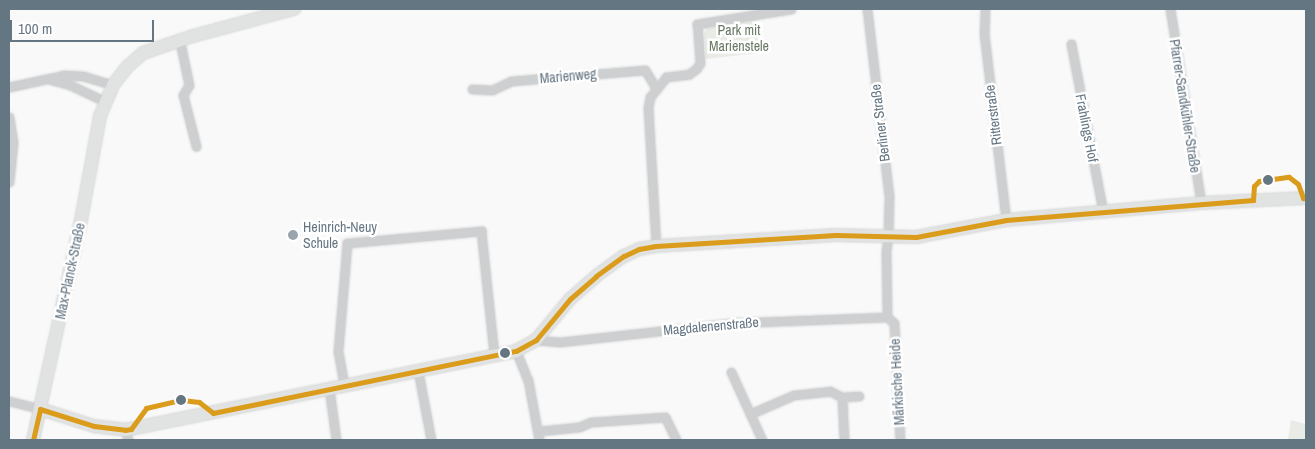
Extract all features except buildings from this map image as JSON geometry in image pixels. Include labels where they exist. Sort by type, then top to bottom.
[{"type":"street","name":"Max-Planck-Straße","points":[[33,440],[105,101],[112,85],[127,67],[144,53],[273,12],[294,9]]},
{"type":"street","points":[[656,246],[648,108],[650,97],[666,77],[690,74],[696,69],[700,62],[697,24],[791,9]]},
{"type":"street","name":"Berliner Straße","points":[[867,9],[889,196],[888,237]]},
{"type":"street","name":"Ritterstraße","points":[[985,9],[984,33],[1006,220]]},
{"type":"street","name":"Pfarrer-Sandkühler-Straße","points":[[1170,9],[1201,203]]},
{"type":"street","points":[[180,42],[189,85],[183,95],[196,146]]},
{"type":"street","name":"Frahlings Hof","points":[[1071,44],[1103,212]]},
{"type":"street","name":"Marienweg","points":[[472,89],[492,90],[511,81],[645,70],[656,88]]},
{"type":"street","points":[[9,87],[45,78],[74,75],[112,85]]},
{"type":"street","points":[[45,78],[70,85],[105,101]]},
{"type":"street","points":[[9,117],[13,142],[9,182]]},
{"type":"street","points":[[9,401],[126,435],[329,388],[516,351],[536,340],[570,300],[596,276],[624,256],[639,249],[656,246],[836,235],[916,237],[1006,220],[1201,203],[1306,198]]},
{"type":"street","points":[[344,385],[338,351],[347,243],[481,231],[494,355]]},
{"type":"street","name":"Märkische Heide","points":[[888,237],[886,252],[887,317],[894,323],[900,440]]},
{"type":"street","name":"Magdalenenstraße","points":[[536,340],[560,342],[731,323],[887,317]]},
{"type":"street","points":[[516,351],[528,380],[539,435],[580,427],[591,422],[665,417],[676,440]]},
{"type":"street","points":[[418,371],[431,440]]},
{"type":"street","points":[[731,372],[762,440]]},
{"type":"street","points":[[329,388],[336,440]]},
{"type":"street","points":[[750,414],[794,395],[830,391],[842,397],[859,396]]},
{"type":"street","points":[[842,397],[844,440]]},
{"type":"green space","name":"Park mit Marienstele","points":[[756,19],[759,53],[706,59],[704,33],[708,26]]},
{"type":"green space","points":[[1291,420],[1306,424],[1306,440],[1288,440]]},
{"type":"transit line","points":[[33,440],[40,409],[94,426],[125,430],[131,429],[146,408],[182,400],[199,402],[213,413],[516,351],[536,340],[570,299],[596,276],[624,256],[639,249],[656,246],[836,235],[916,237],[1006,220],[1253,200],[1254,186],[1259,181],[1289,177],[1298,184],[1303,198],[1306,198]]},
{"type":"place","name":"Heinrich-Neuy Schule","points":[[293,235]]}]
